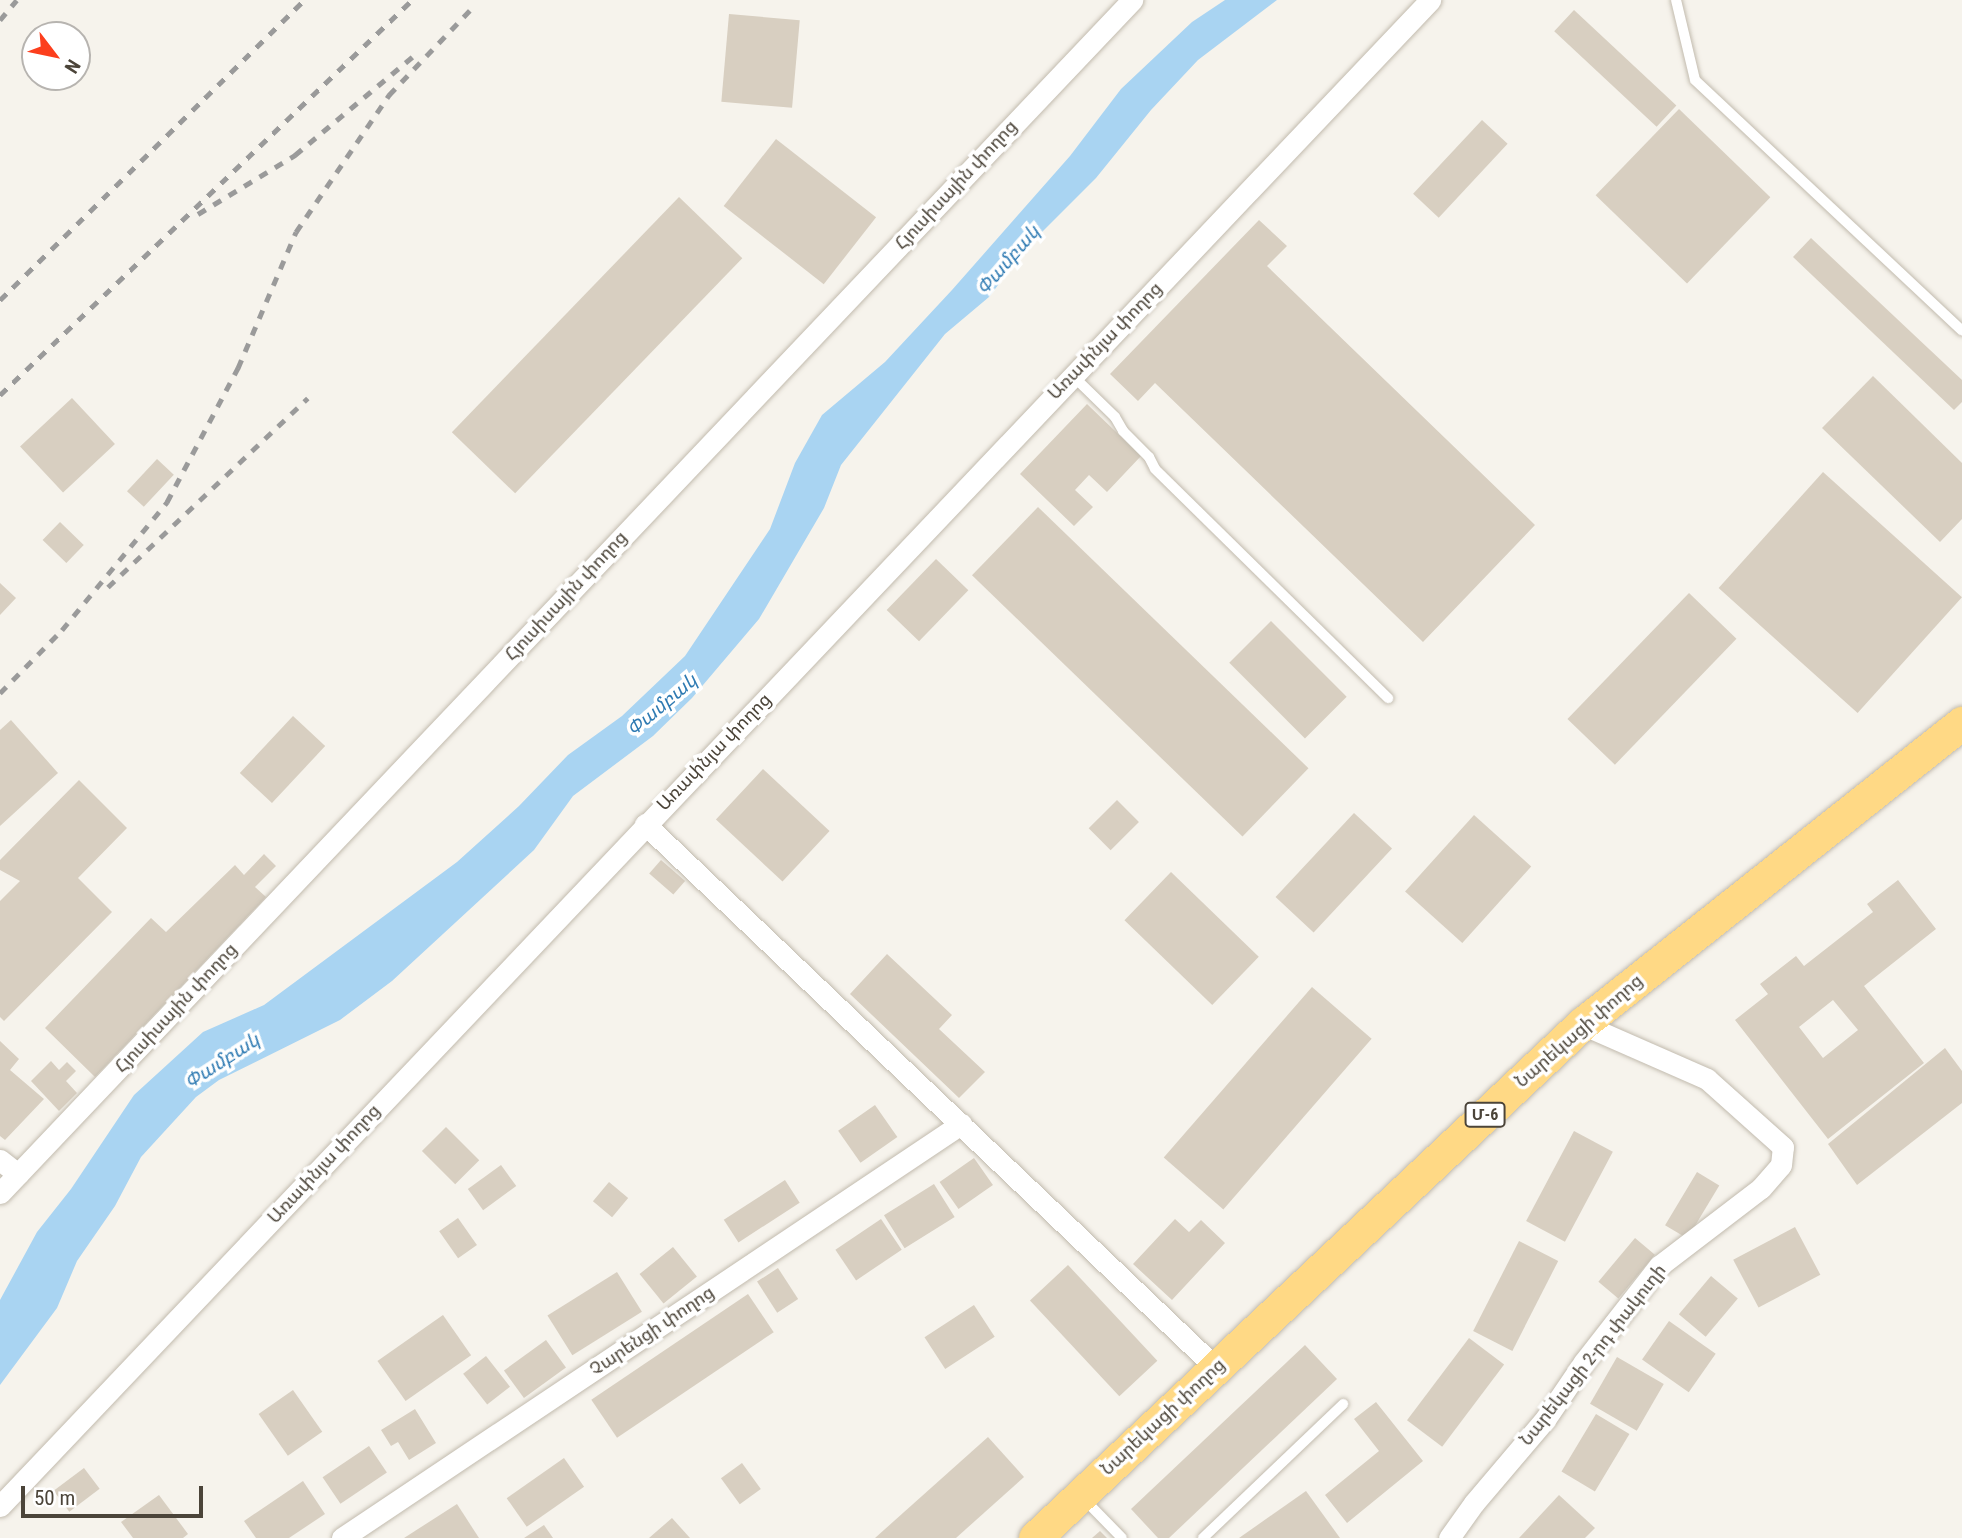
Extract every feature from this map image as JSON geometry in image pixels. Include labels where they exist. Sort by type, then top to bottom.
[{"type":"highway","name":"Նարեկացի փողոց","points":[[1035,1538],[1582,1024],[1961,725]]},
{"type":"street","name":"Հյուսիսային փողոց","points":[[0,1193],[1132,0]]},
{"type":"street","name":"Առափնյա փողոց","points":[[0,1506],[1430,0]]},
{"type":"street","points":[[645,824],[1216,1368]]},
{"type":"street","name":"Նարեկացի 2-րդ փակուղի","points":[[1449,1538],[1474,1503],[1546,1418],[1584,1362],[1659,1266],[1760,1188],[1781,1165],[1783,1147],[1707,1079],[1582,1024]]},
{"type":"street","name":"Չարենցի փողոց","points":[[342,1538],[961,1124]]},
{"type":"street","points":[[0,1160],[18,1174]]},
{"type":"lane","points":[[1676,0],[1695,80],[1962,331]]},
{"type":"lane","points":[[1072,375],[1115,417],[1122,431],[1149,457],[1154,469],[1388,698]]},
{"type":"lane","points":[[1203,1538],[1343,1404]]},
{"type":"lane","points":[[1080,1495],[1122,1538]]},
{"type":"water","name":"Փամբակ","points":[[1225,0],[1277,0],[1198,60],[1151,110],[1096,178],[1026,248],[989,297],[945,334],[841,465],[824,508],[759,619],[692,698],[653,736],[573,796],[534,850],[392,981],[340,1020],[219,1080],[196,1097],[141,1157],[115,1206],[77,1261],[57,1308],[0,1385],[0,1300],[37,1232],[71,1189],[134,1095],[203,1032],[264,1005],[457,862],[519,806],[568,755],[622,716],[685,656],[770,529],[795,463],[822,415],[885,362],[952,290],[1070,156],[1121,89],[1192,22]]},
{"type":"building","points":[[1574,10],[1676,105],[1657,127],[1554,31]]},
{"type":"building","points":[[729,14],[800,20],[792,108],[721,102]]},
{"type":"building","points":[[1679,109],[1770,197],[1687,284],[1596,195]]},
{"type":"building","points":[[1482,120],[1508,144],[1439,218],[1413,194]]},
{"type":"building","points":[[776,139],[876,217],[824,284],[724,206]]},
{"type":"building","points":[[679,197],[742,258],[515,493],[452,432]]},
{"type":"building","points":[[1259,220],[1287,246],[1267,266],[1535,525],[1423,642],[1155,383],[1138,401],[1110,374]]},
{"type":"building","points":[[1811,238],[1962,380],[1962,402],[1954,410],[1793,257]]},
{"type":"building","points":[[1873,376],[1962,463],[1962,519],[1940,542],[1822,428]]},
{"type":"building","points":[[72,398],[115,444],[63,492],[20,446]]},
{"type":"building","points":[[1087,404],[1141,456],[1107,492],[1089,475],[1075,490],[1093,507],[1074,526],[1020,474]]},
{"type":"building","points":[[157,459],[174,475],[144,507],[127,491]]},
{"type":"building","points":[[1823,472],[1962,597],[1858,713],[1719,588]]},
{"type":"building","points":[[1038,507],[1308,768],[1242,837],[972,575]]},
{"type":"building","points":[[60,522],[84,545],[66,563],[43,540]]},
{"type":"building","points":[[936,559],[968,590],[919,641],[887,610]]},
{"type":"building","points":[[0,583],[16,598],[0,615]]},
{"type":"building","points":[[1689,593],[1736,639],[1615,765],[1567,719]]},
{"type":"building","points":[[1271,621],[1347,697],[1305,738],[1229,663]]},
{"type":"building","points":[[293,716],[325,746],[272,803],[240,773]]},
{"type":"building","points":[[11,720],[58,773],[0,826],[0,730]]},
{"type":"building","points":[[763,769],[830,831],[782,882],[716,819]]},
{"type":"building","points":[[79,780],[127,828],[78,878],[112,912],[4,1021],[0,1017],[0,901],[20,881],[0,870],[0,860]]},
{"type":"building","points":[[1117,800],[1139,822],[1111,850],[1089,828]]},
{"type":"building","points":[[1354,813],[1392,848],[1314,933],[1276,897]]},
{"type":"building","points":[[1474,815],[1531,867],[1462,943],[1405,892]]},
{"type":"building","points":[[264,854],[276,866],[255,887],[266,897],[95,1077],[45,1028],[151,918],[166,932],[235,865],[244,875]]},
{"type":"building","points":[[661,860],[685,881],[673,895],[649,874]]},
{"type":"building","points":[[1171,872],[1259,957],[1212,1005],[1124,920]]},
{"type":"building","points":[[1898,880],[1936,929],[1864,986],[1924,1063],[1828,1139],[1735,1020],[1768,994],[1760,984],[1796,956],[1804,966],[1873,912],[1867,904]],"holes":[[[1833,1000],[1858,1030],[1823,1058],[1799,1027]]]},
{"type":"building","points":[[887,954],[952,1015],[939,1029],[985,1072],[959,1098],[850,994]]},
{"type":"building","points":[[1312,987],[1372,1039],[1223,1209],[1164,1158]]},
{"type":"building","points":[[0,1041],[19,1059],[10,1070],[44,1099],[5,1140],[0,1136]]},
{"type":"building","points":[[1945,1048],[1962,1071],[1962,1103],[1857,1185],[1828,1144]]},
{"type":"building","points":[[51,1061],[59,1070],[67,1062],[76,1071],[66,1081],[77,1093],[59,1111],[31,1081]]},
{"type":"building","points":[[875,1105],[897,1137],[861,1163],[838,1131]]},
{"type":"building","points":[[446,1127],[479,1160],[455,1184],[422,1151]]},
{"type":"building","points":[[1574,1131],[1613,1152],[1565,1242],[1526,1221]]},
{"type":"building","points":[[974,1158],[993,1185],[959,1209],[940,1182]]},
{"type":"building","points":[[501,1165],[516,1186],[483,1210],[468,1189]]},
{"type":"building","points":[[1697,1172],[1719,1185],[1687,1239],[1665,1225]]},
{"type":"building","points":[[785,1180],[800,1203],[738,1242],[724,1220]]},
{"type":"building","points":[[609,1182],[628,1198],[612,1217],[593,1201]]},
{"type":"building","points":[[934,1184],[955,1217],[905,1248],[884,1215]]},
{"type":"building","points":[[458,1218],[477,1245],[458,1258],[439,1231]]},
{"type":"building","points":[[881,1219],[902,1250],[856,1280],[835,1250]]},
{"type":"building","points":[[1175,1219],[1189,1232],[1201,1220],[1225,1243],[1172,1300],[1133,1264]]},
{"type":"building","points":[[1795,1227],[1820,1275],[1759,1308],[1733,1260]]},
{"type":"building","points":[[1635,1238],[1655,1255],[1618,1298],[1598,1282]]},
{"type":"building","points":[[1519,1241],[1558,1261],[1512,1351],[1473,1331]]},
{"type":"building","points":[[673,1247],[697,1277],[663,1304],[640,1274]]},
{"type":"building","points":[[1068,1265],[1157,1361],[1119,1396],[1030,1300]]},
{"type":"building","points":[[778,1268],[798,1299],[777,1313],[757,1282]]},
{"type":"building","points":[[617,1272],[642,1312],[572,1355],[547,1315]]},
{"type":"building","points":[[1711,1276],[1738,1298],[1706,1337],[1679,1314]]},
{"type":"building","points":[[748,1294],[774,1332],[617,1438],[591,1400]]},
{"type":"building","points":[[974,1305],[995,1337],[945,1369],[925,1337]]},
{"type":"building","points":[[443,1315],[471,1355],[406,1401],[377,1361]]},
{"type":"building","points":[[1669,1321],[1716,1354],[1689,1392],[1642,1360]]},
{"type":"building","points":[[1469,1338],[1504,1364],[1442,1447],[1407,1420]]},
{"type":"building","points":[[546,1340],[566,1368],[524,1398],[504,1371]]},
{"type":"building","points":[[1305,1345],[1337,1379],[1169,1538],[1158,1538],[1131,1509]]},
{"type":"building","points":[[486,1356],[510,1387],[487,1405],[463,1374]]},
{"type":"building","points":[[1617,1357],[1664,1384],[1637,1431],[1590,1404]]},
{"type":"building","points":[[293,1390],[322,1432],[288,1456],[259,1414]]},
{"type":"building","points":[[1376,1402],[1423,1461],[1347,1523],[1325,1495],[1379,1451],[1354,1419]]},
{"type":"building","points":[[415,1409],[436,1443],[409,1460],[398,1442],[391,1446],[381,1430]]},
{"type":"building","points":[[1596,1414],[1629,1434],[1595,1492],[1561,1471]]},
{"type":"building","points":[[988,1437],[1024,1477],[956,1538],[875,1538]]},
{"type":"building","points":[[369,1446],[387,1473],[340,1504],[323,1477]]},
{"type":"building","points":[[564,1458],[584,1487],[527,1527],[507,1498]]},
{"type":"building","points":[[742,1463],[761,1489],[740,1504],[721,1478]]},
{"type":"building","points":[[84,1468],[100,1489],[69,1512],[54,1491]]},
{"type":"building","points":[[303,1481],[325,1514],[289,1538],[256,1538],[244,1521]]},
{"type":"building","points":[[1306,1491],[1340,1538],[1239,1538]]},
{"type":"building","points":[[159,1495],[188,1534],[183,1538],[133,1538],[121,1522]]},
{"type":"building","points":[[1559,1495],[1595,1528],[1585,1538],[1519,1538]]},
{"type":"building","points":[[457,1504],[479,1538],[404,1538]]},
{"type":"building","points":[[672,1518],[690,1538],[649,1538]]},
{"type":"building","points":[[544,1525],[553,1538],[524,1538]]},
{"type":"building","points":[[1100,1531],[1107,1538],[1092,1538]]},
{"type":"railway","points":[[0,20],[17,0]]},
{"type":"railway","points":[[0,300],[304,0]]},
{"type":"railway","points":[[0,395],[412,0]]},
{"type":"railway","points":[[0,693],[62,630],[167,502],[238,368],[296,232],[389,95],[474,6]]},
{"type":"railway","points":[[198,214],[295,155],[417,53]]},
{"type":"railway","points":[[108,587],[308,398]]}]
